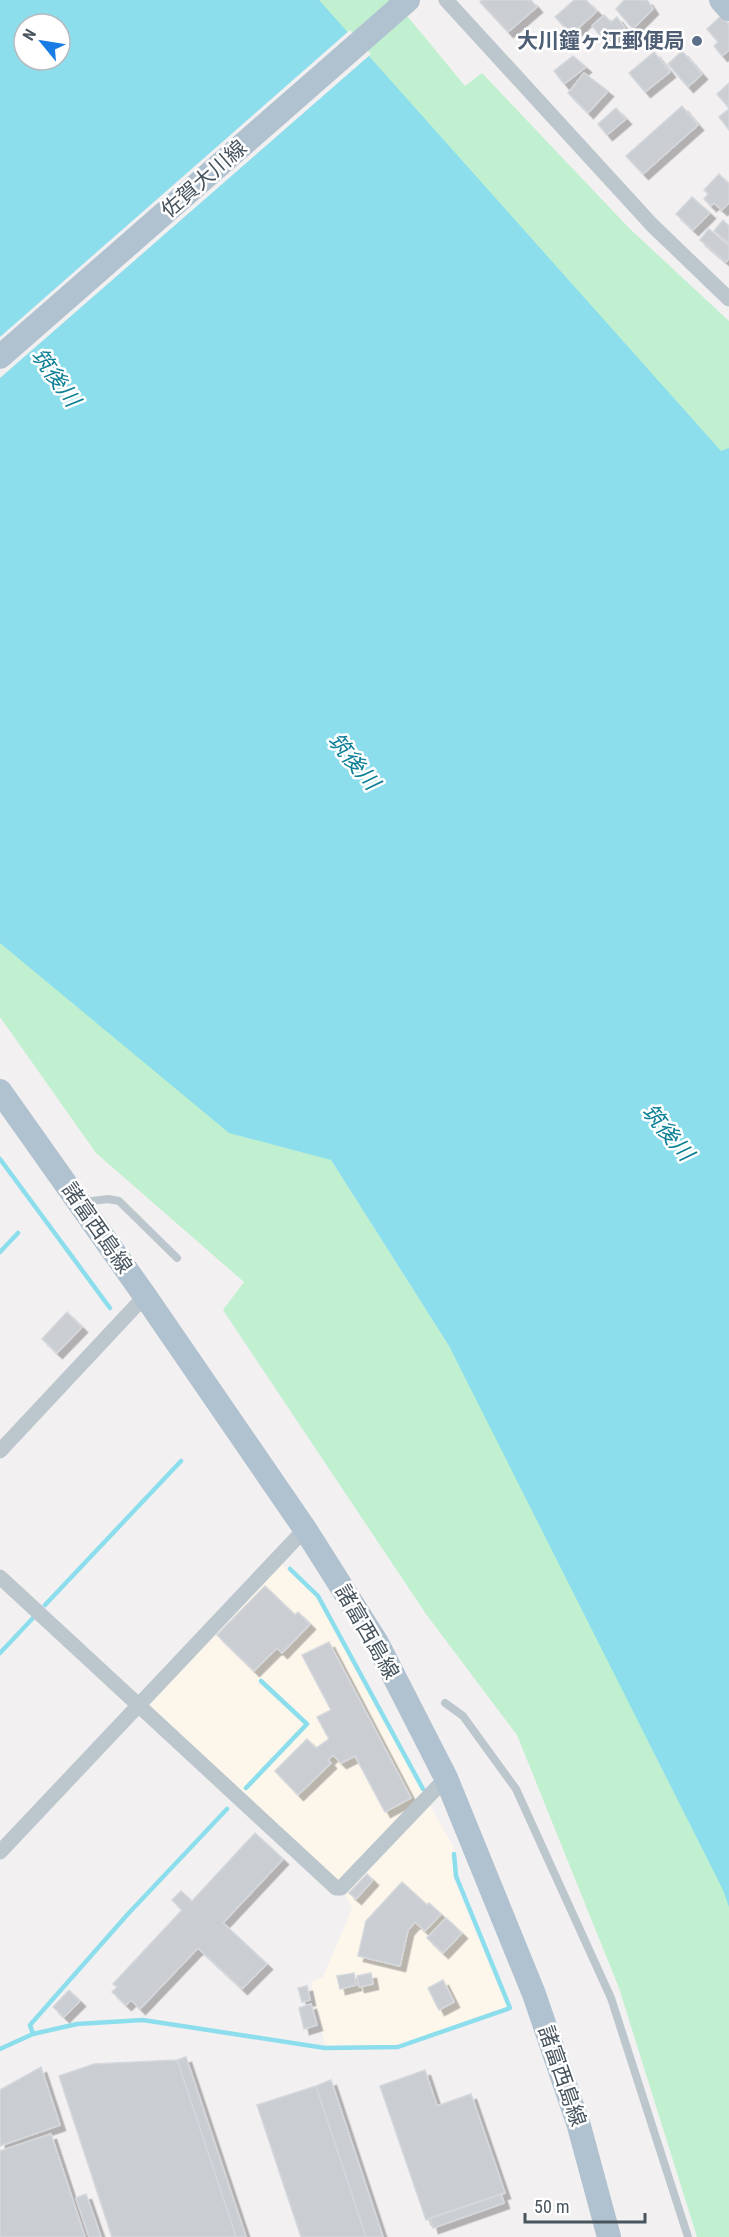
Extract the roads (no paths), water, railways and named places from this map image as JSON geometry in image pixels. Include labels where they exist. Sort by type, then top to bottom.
[{"type":"main road","name":"佐賀大川線","points":[[0,357],[408,0]]},
{"type":"main road","points":[[722,0],[729,9]]},
{"type":"main road","name":"諸富西島線","points":[[0,1091],[145,1296],[305,1529],[377,1643],[446,1778],[534,1994],[579,2126],[609,2237]]},
{"type":"street","points":[[446,0],[652,225],[729,299]]},
{"type":"street","points":[[0,1452],[145,1296]]},
{"type":"street","points":[[0,1852],[305,1529]]},
{"type":"street","points":[[0,1577],[331,1886],[341,1888],[446,1778]]},
{"type":"lane","points":[[80,1203],[108,1199],[119,1200],[177,1258]]},
{"type":"lane","points":[[445,1703],[463,1716],[516,1789],[526,1810],[611,1998],[688,2237]]},
{"type":"water","name":"筑後川","points":[[0,0],[319,0],[721,451],[729,448],[729,1907],[723,1890],[449,1346],[331,1160],[229,1133],[0,943]]},
{"type":"waterway","points":[[0,1159],[110,1308]]},
{"type":"waterway","points":[[0,1252],[18,1233]]},
{"type":"waterway","points":[[45,1605],[181,1461]]},
{"type":"waterway","points":[[290,1569],[318,1596],[423,1789]]},
{"type":"waterway","points":[[0,1653],[33,1618]]},
{"type":"waterway","points":[[246,1788],[307,1724],[261,1681]]},
{"type":"waterway","points":[[33,2034],[30,2025],[127,1915],[227,1809]]},
{"type":"waterway","points":[[0,2049],[33,2034],[77,2024],[143,2020],[325,2048],[398,2047],[510,2008],[456,1876],[454,1854]]},
{"type":"place","name":"大川鐘ヶ江郵便局","points":[[697,41]]}]
